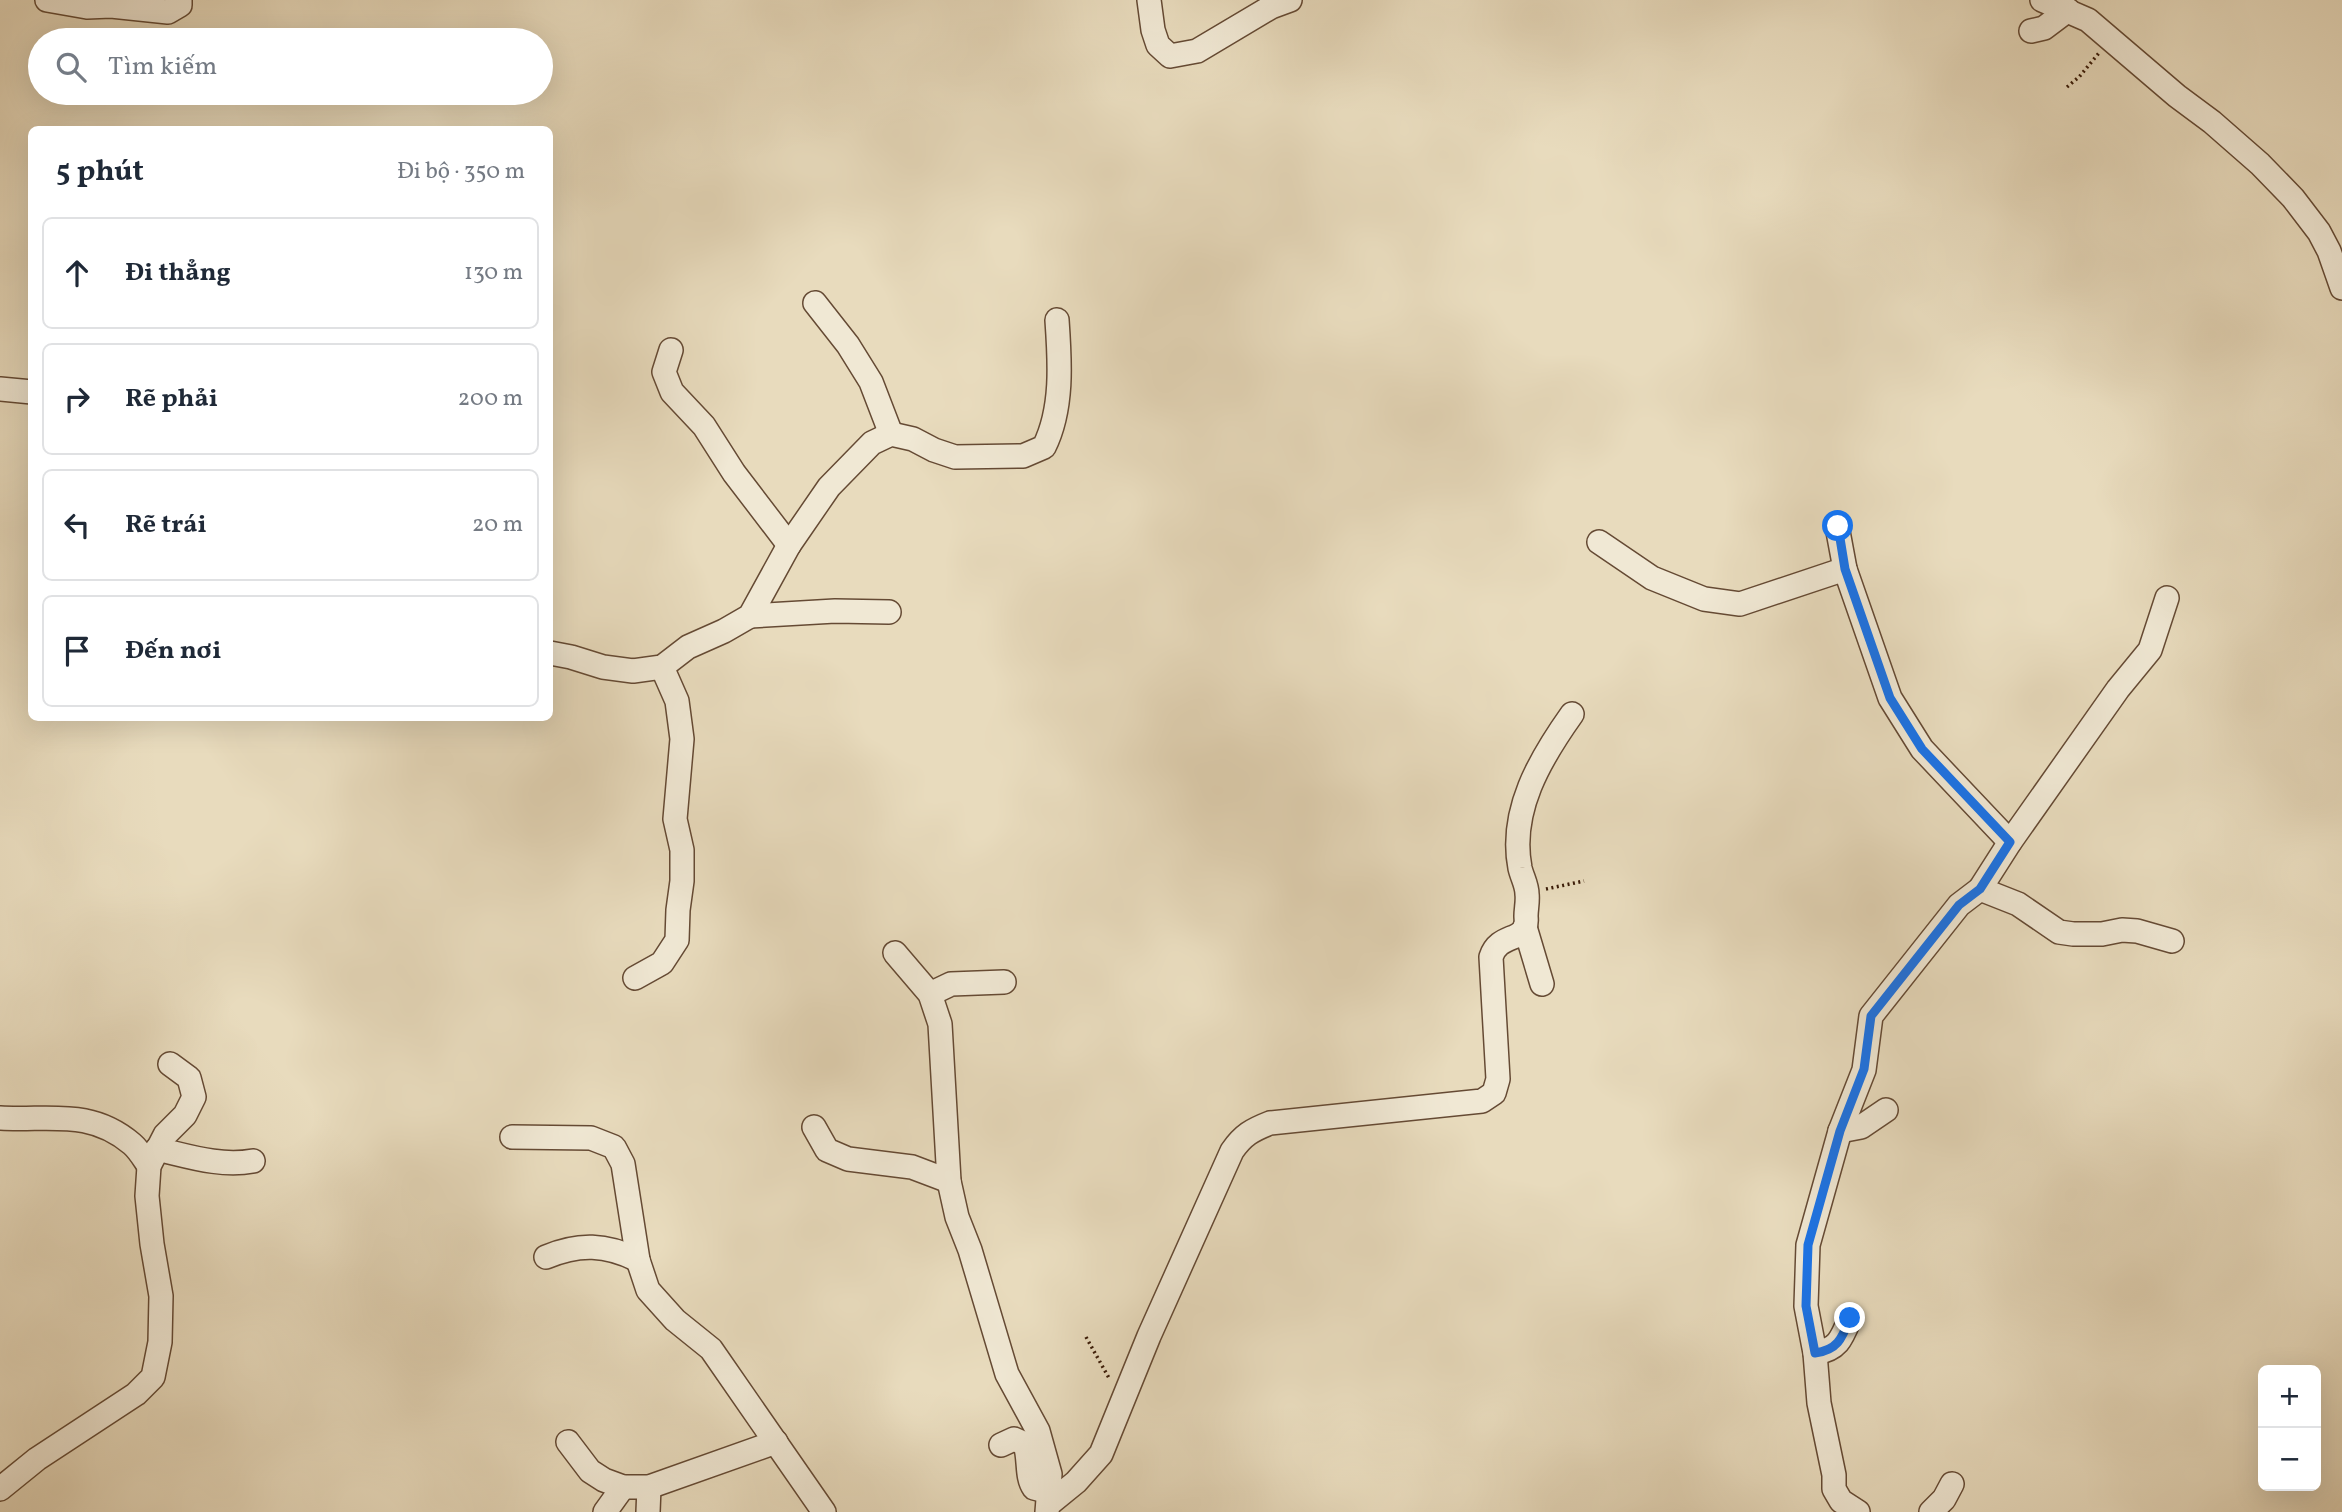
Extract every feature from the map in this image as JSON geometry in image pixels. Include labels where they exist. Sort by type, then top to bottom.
[{"type":"street","points":[[47,0],[87,8],[111,6],[168,12],[180,5],[180,0]]},
{"type":"street","points":[[1149,0],[1158,45],[1170,56],[1197,51],[1271,8],[1290,0]]},
{"type":"street","points":[[2042,0],[2088,20],[2110,37],[2177,96],[2212,122],[2293,198],[2319,232],[2342,288]]},
{"type":"street","points":[[2031,31],[2044,28],[2068,10]]},
{"type":"street","points":[[815,303],[848,345],[871,382],[891,434]]},
{"type":"street","points":[[750,616],[789,545],[830,486],[872,443],[891,434],[913,439],[955,457],[1023,456],[1044,447],[1053,429],[1058,392],[1058,320]]},
{"type":"street","points":[[671,350],[664,372],[672,392],[704,426],[734,473],[789,545]]},
{"type":"street","points":[[0,389],[28,392]]},
{"type":"street","points":[[1838,526],[1845,569],[1890,698],[1922,749],[2010,842]]},
{"type":"street","points":[[1600,542],[1652,578],[1704,599],[1740,604],[1845,569]]},
{"type":"street","points":[[1857,1512],[1841,1501],[1834,1489],[1834,1475],[1819,1403],[1815,1353],[1806,1306],[1808,1245],[1840,1131],[1864,1069],[1871,1016],[1959,905],[1980,889],[2118,689],[2150,650],[2167,598]]},
{"type":"street","points":[[553,654],[603,667],[633,671],[663,667],[688,647],[750,616],[823,611],[889,612]]},
{"type":"street","points":[[635,978],[663,963],[677,940],[682,850],[675,819],[682,739],[677,701],[663,667]]},
{"type":"street","points":[[1542,984],[1525,927],[1527,894],[1520,867],[1520,814],[1527,791],[1555,738],[1572,714]]},
{"type":"street","points":[[1980,889],[2018,904],[2059,932],[2102,934],[2122,930],[2137,931],[2172,941]]},
{"type":"street","points":[[1049,1502],[1076,1482],[1101,1454],[1154,1323],[1232,1151],[1241,1138],[1270,1123],[1482,1101],[1493,1093],[1498,1079],[1491,957],[1493,949],[1518,935],[1525,927]]},
{"type":"street","points":[[895,953],[930,994],[940,1024],[949,1181],[957,1217],[970,1250],[1007,1374],[1038,1431],[1050,1474],[1049,1502]]},
{"type":"street","points":[[930,994],[951,985],[1003,982]]},
{"type":"street","points":[[0,1489],[37,1459],[136,1394],[153,1377],[160,1342],[161,1296],[146,1196],[153,1157],[165,1135],[185,1115],[194,1097],[189,1078],[170,1064]]},
{"type":"street","points":[[1840,1131],[1861,1127],[1886,1110]]},
{"type":"street","points":[[0,1118],[74,1117],[104,1127],[153,1157],[237,1164],[253,1161]]},
{"type":"street","points":[[814,1127],[827,1150],[848,1159],[912,1167],[949,1181]]},
{"type":"street","points":[[512,1137],[590,1138],[614,1147],[623,1164],[638,1260],[648,1290],[675,1320],[711,1349],[824,1512]]},
{"type":"street","points":[[546,1257],[561,1250],[592,1247],[617,1250],[638,1260]]},
{"type":"street","points":[[1815,1353],[1828,1351],[1838,1343],[1850,1318]]},
{"type":"street","points":[[1001,1445],[1014,1439],[1025,1444],[1029,1457],[1029,1482],[1049,1502]]},
{"type":"street","points":[[568,1442],[590,1471],[604,1480],[623,1487],[649,1487],[776,1442]]},
{"type":"street","points":[[1931,1512],[1944,1499],[1952,1484]]},
{"type":"street","points":[[605,1512],[623,1487]]},
{"type":"street","points":[[648,1512],[649,1487]]},
{"type":"path","points":[[2067,87],[2086,69],[2110,37]]},
{"type":"path","points":[[1527,894],[1584,881]]},
{"type":"path","points":[[1086,1337],[1124,1400]]},
{"type":"route","points":[[1838,526],[1845,569],[1890,698],[1922,749],[2010,842],[1980,889],[1959,905],[1871,1016],[1864,1069],[1840,1131],[1808,1245],[1806,1306],[1815,1353],[1828,1351],[1838,1343],[1850,1318]]}]
